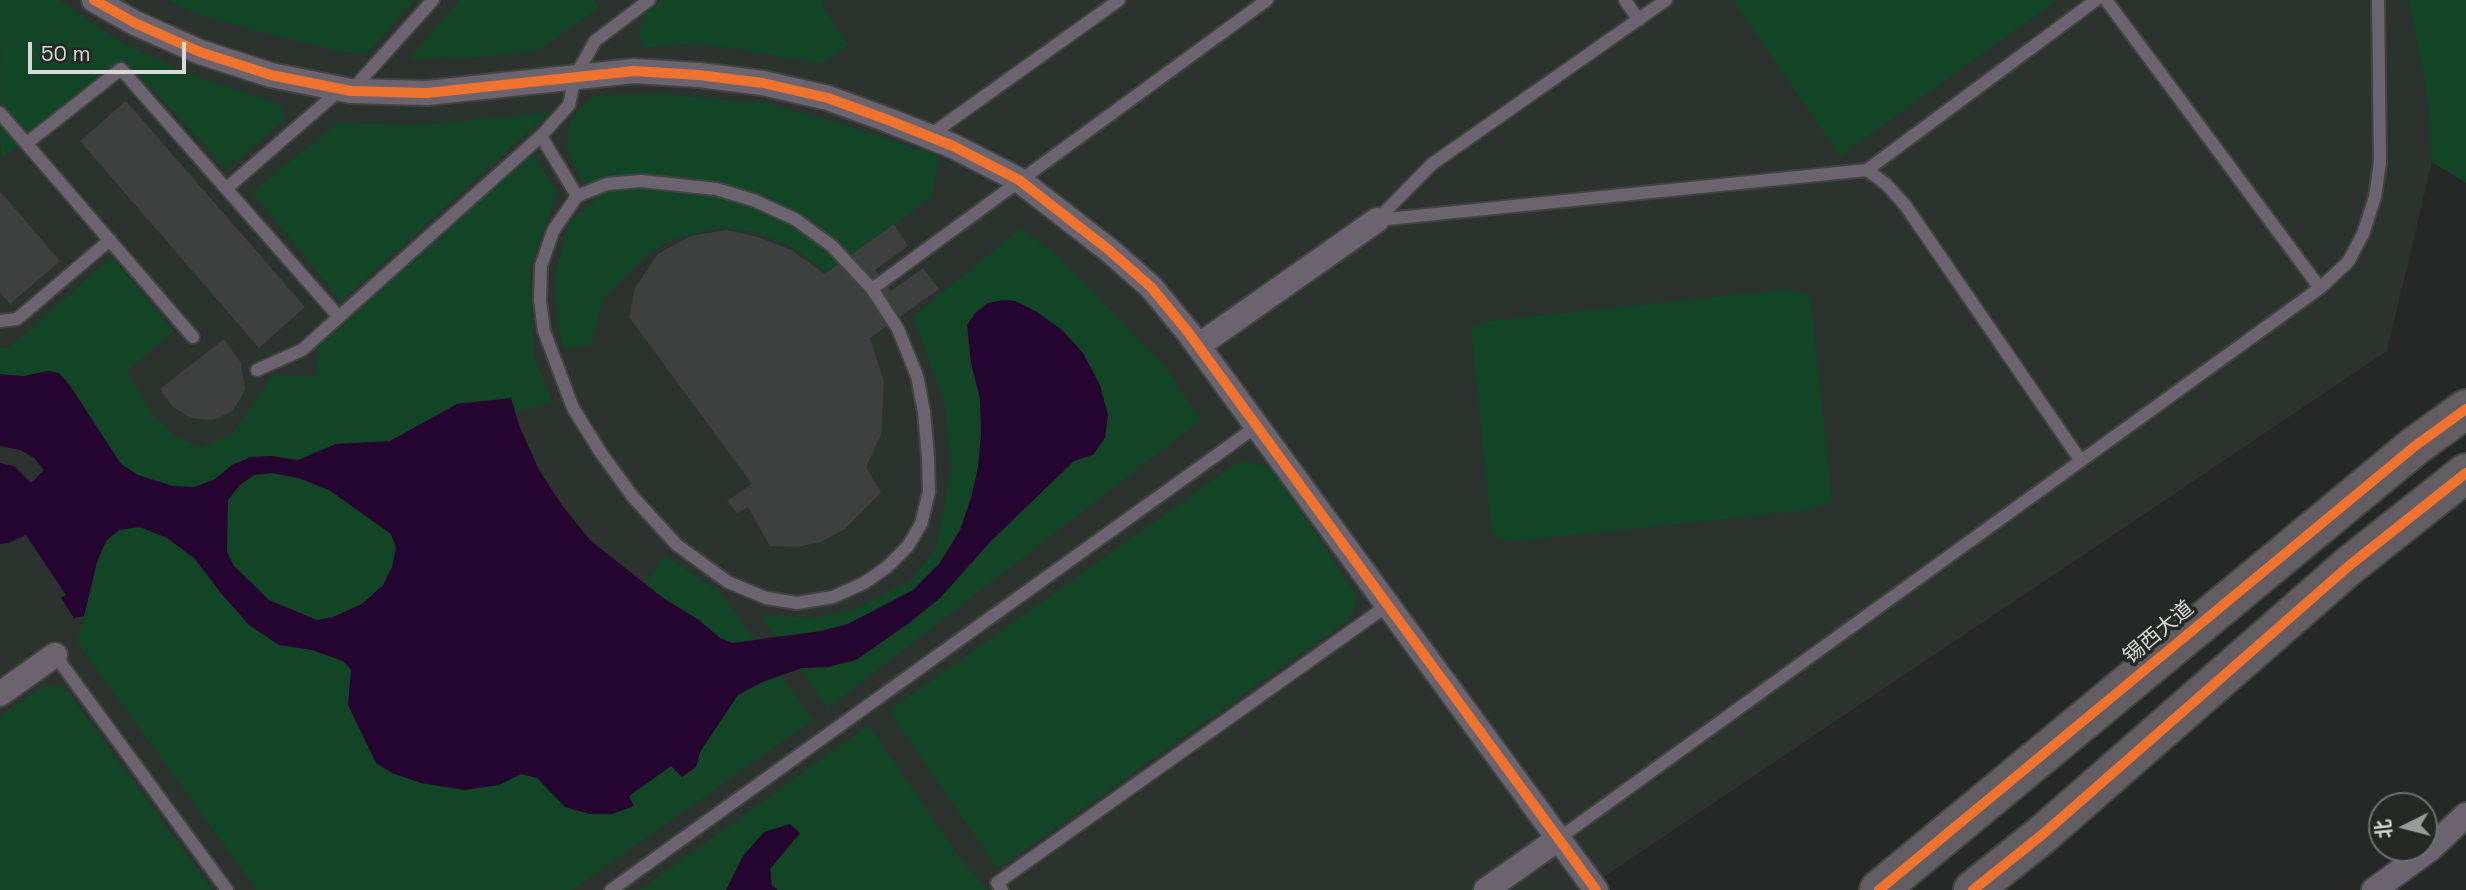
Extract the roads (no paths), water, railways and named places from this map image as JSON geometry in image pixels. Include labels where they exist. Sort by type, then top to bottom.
[{"type":"main road","name":"锡西大道","points":[[1879,890],[2415,446],[2466,410]]},
{"type":"main road","points":[[1973,890],[2043,834],[2350,565],[2466,473]]},
{"type":"street","points":[[94,0],[135,23],[200,52],[271,75],[346,90],[426,93],[634,71],[763,83],[828,98],[929,136],[1019,180],[1110,250],[1151,287],[1198,346],[1596,890]]},
{"type":"street","points":[[1198,346],[1377,220]]},
{"type":"street","points":[[0,694],[55,655]]},
{"type":"street","points":[[2374,890],[2430,849],[2466,815]]},
{"type":"street","points":[[1486,890],[1558,839]]},
{"type":"lane","points":[[227,188],[346,90],[433,0]]},
{"type":"lane","points":[[257,370],[302,350],[541,136],[569,105],[575,77],[595,41],[649,0]]},
{"type":"lane","points":[[929,136],[1119,0]]},
{"type":"lane","points":[[872,289],[1267,0]]},
{"type":"lane","points":[[1625,0],[1639,20]]},
{"type":"lane","points":[[1377,220],[1432,164],[1666,0]]},
{"type":"lane","points":[[1377,220],[1867,170],[2096,0]]},
{"type":"lane","points":[[2106,0],[2320,288]]},
{"type":"lane","points":[[1558,839],[2320,288],[2348,262],[2363,234],[2375,197],[2380,162],[2378,0]]},
{"type":"lane","points":[[27,143],[121,68],[339,317]]},
{"type":"lane","points":[[0,113],[194,337]]},
{"type":"lane","points":[[541,136],[577,196]]},
{"type":"lane","points":[[1867,170],[1886,184],[1905,205],[2081,461]]},
{"type":"lane","points":[[641,181],[716,189],[753,200],[795,219],[832,246],[872,289],[898,329],[916,376],[924,412],[929,492],[921,524],[908,546],[887,566],[864,583],[833,597],[797,603],[766,598],[728,582],[677,545],[633,498],[573,408],[544,331],[540,299],[541,265],[553,231],[577,196],[607,184],[641,181]]},
{"type":"lane","points":[[0,321],[17,319],[110,240]]},
{"type":"lane","points":[[611,890],[1257,426]]},
{"type":"lane","points":[[1002,890],[997,883],[1388,605]]},
{"type":"lane","points":[[55,655],[227,890]]}]
